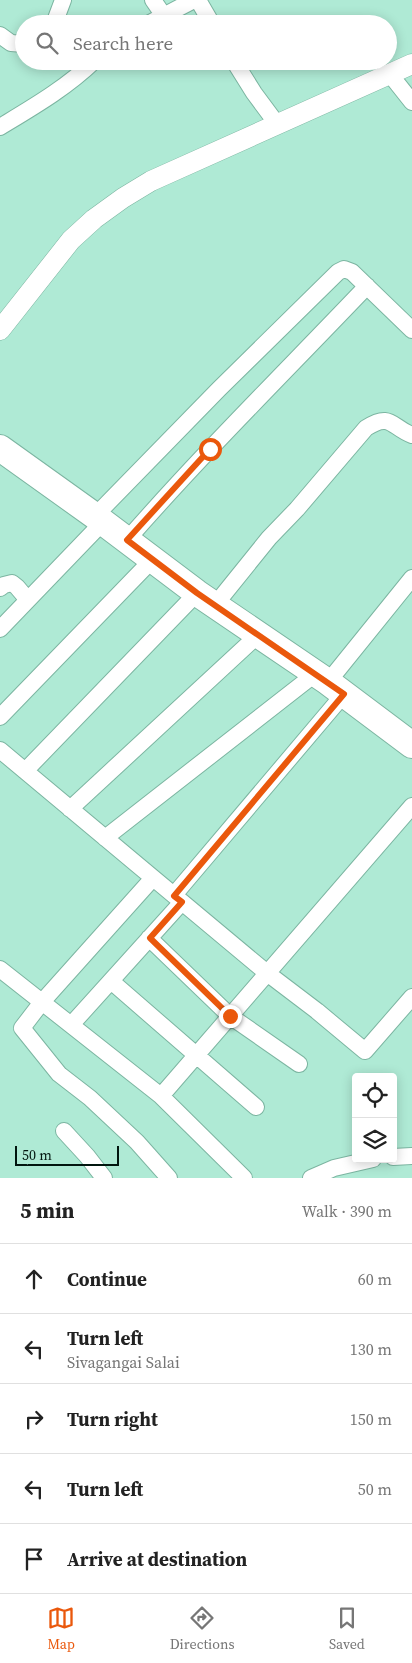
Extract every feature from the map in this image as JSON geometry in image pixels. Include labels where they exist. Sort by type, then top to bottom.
[{"type":"main road","points":[[0,448],[206,599],[329,683],[412,746]]},
{"type":"street","points":[[57,15],[63,0]]},
{"type":"street","points":[[153,0],[163,15]]},
{"type":"street","points":[[166,15],[194,0]]},
{"type":"street","points":[[198,0],[207,15]]},
{"type":"street","points":[[0,35],[15,43]]},
{"type":"street","points":[[397,70],[412,64]]},
{"type":"street","points":[[0,127],[45,100],[78,70]]},
{"type":"street","points":[[240,70],[277,124]]},
{"type":"street","points":[[0,330],[71,240],[94,219],[123,198],[151,180],[397,70]]},
{"type":"street","points":[[389,73],[412,102]]},
{"type":"street","points":[[0,629],[98,520],[330,278],[344,269],[352,272],[412,330]]},
{"type":"street","points":[[127,540],[238,418],[367,286]]},
{"type":"street","points":[[25,771],[269,538],[366,428],[382,420],[388,421],[412,435]]},
{"type":"street","points":[[0,716],[152,560]]},
{"type":"street","points":[[71,1025],[150,938],[329,683],[412,578]]},
{"type":"street","points":[[0,588],[4,584],[12,583],[18,587],[28,600]]},
{"type":"street","points":[[70,809],[258,635]]},
{"type":"street","points":[[105,838],[329,683]]},
{"type":"street","points":[[0,750],[267,973],[317,1010],[365,1051],[412,997]]},
{"type":"street","points":[[161,1096],[412,806]]},
{"type":"street","points":[[153,878],[42,1002],[22,1028],[60,1074],[90,1098],[138,1142],[168,1178]]},
{"type":"street","points":[[150,938],[230,1016],[299,1064]]},
{"type":"street","points":[[0,969],[161,1096],[244,1178]]},
{"type":"street","points":[[111,981],[256,1107]]},
{"type":"street","points":[[64,1131],[104,1178]]},
{"type":"street","points":[[397,1157],[412,1156]]},
{"type":"street","points":[[311,1178],[334,1168],[355,1163]]},
{"type":"route","points":[[210,449],[127,540],[197,593],[216,604],[344,694],[174,896],[182,902],[150,938],[230,1016]]}]
